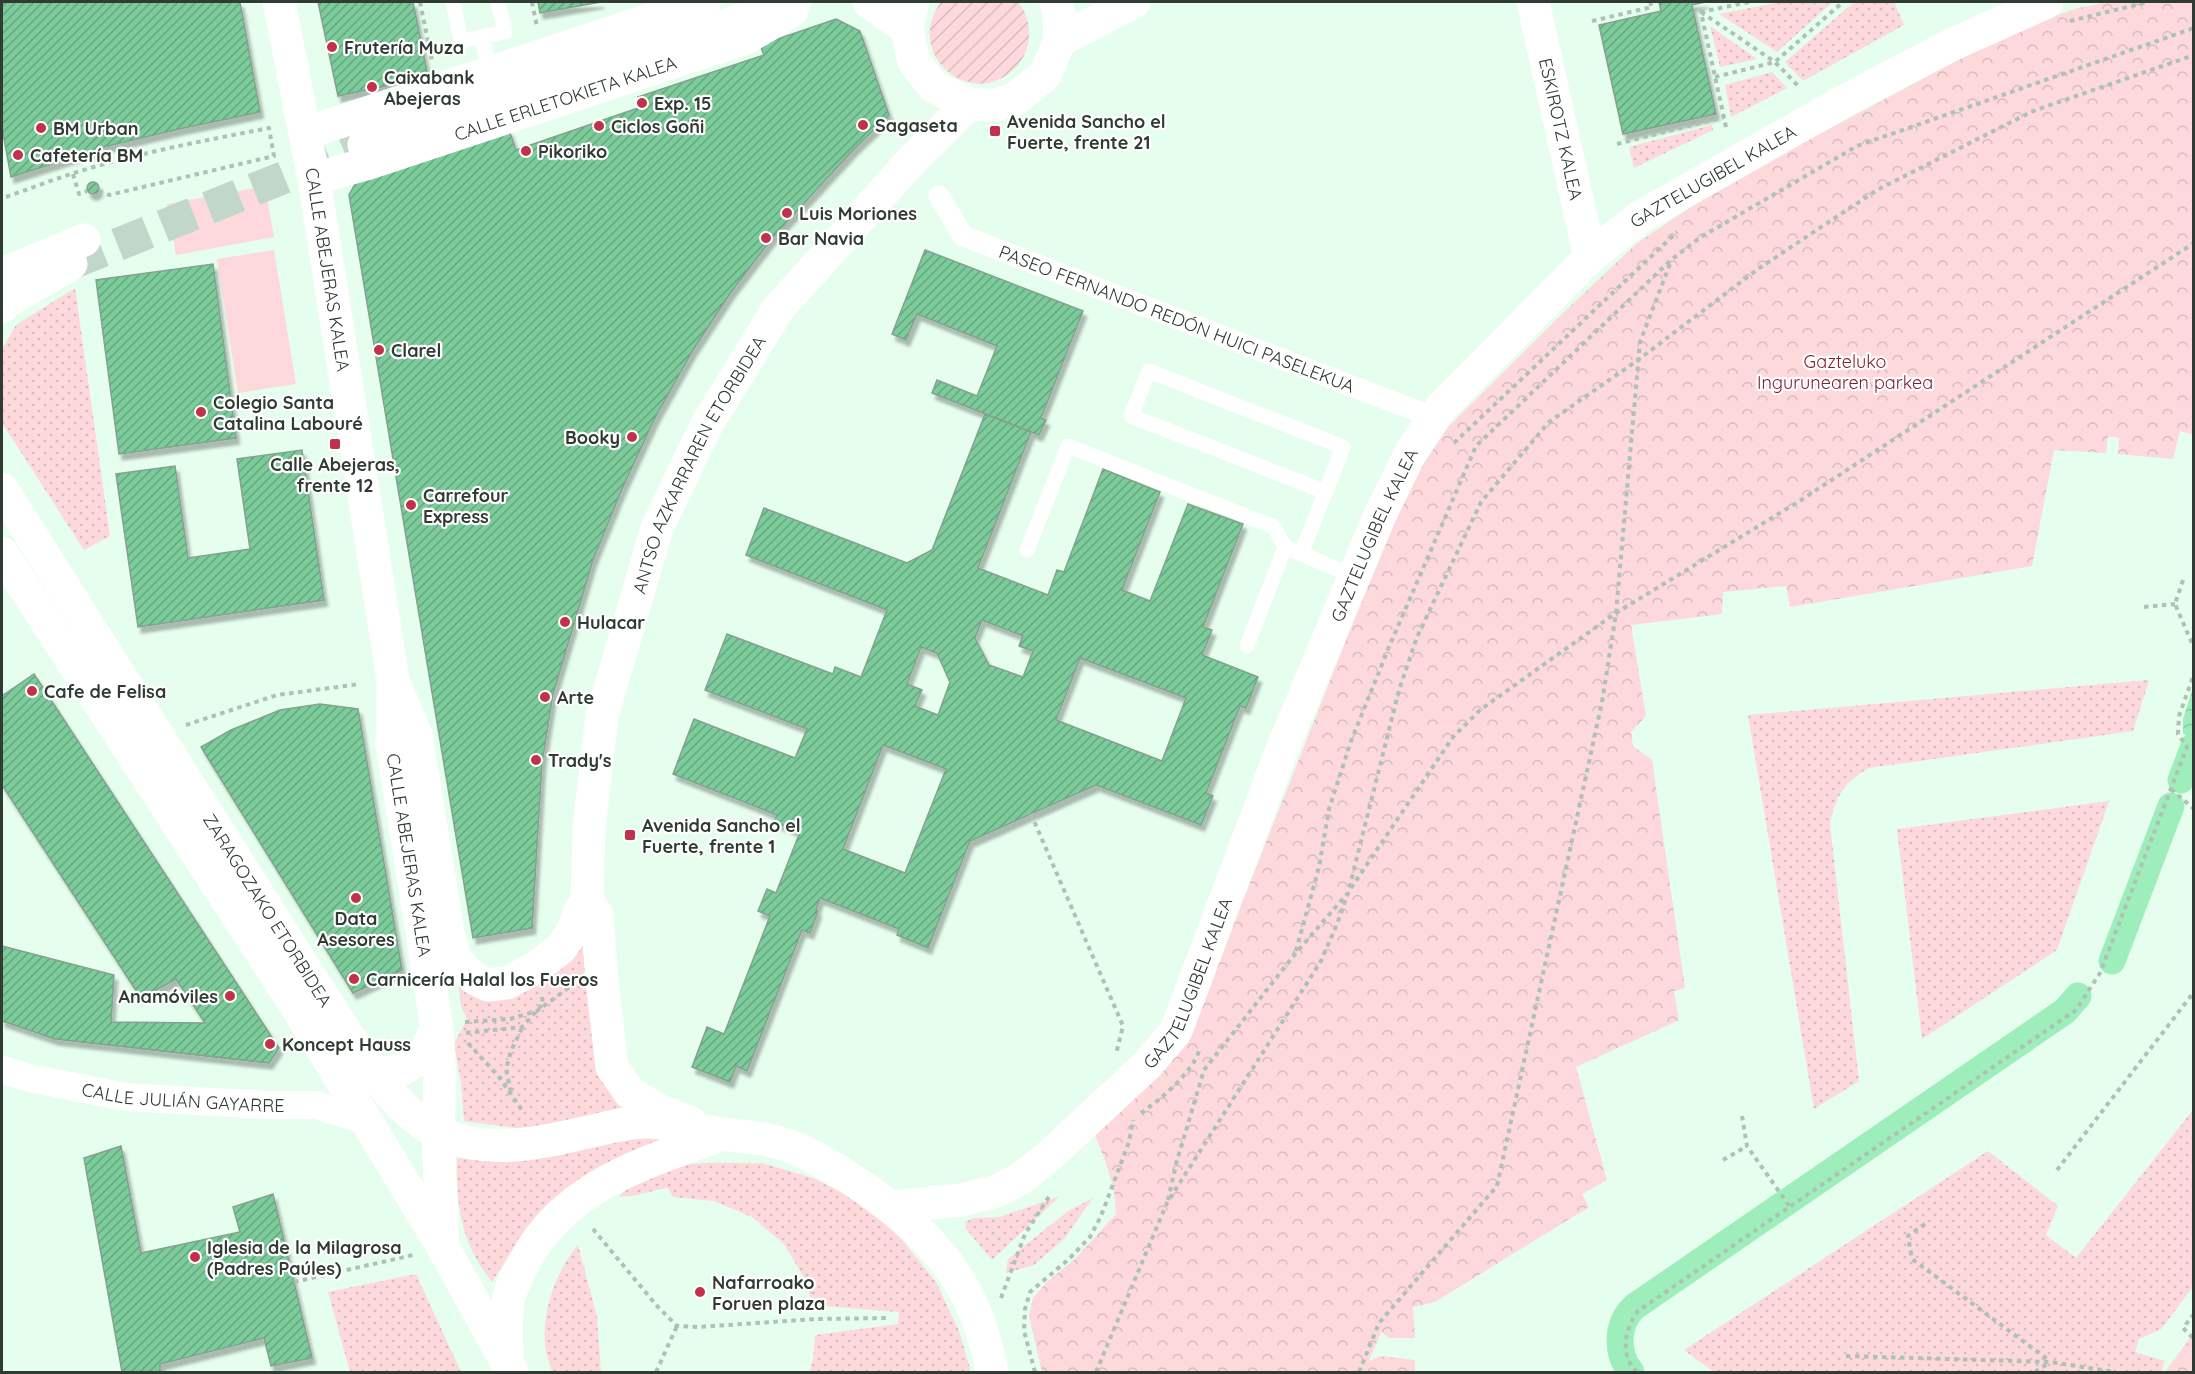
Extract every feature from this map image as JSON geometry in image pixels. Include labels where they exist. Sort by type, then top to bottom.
[{"type":"street","name":"CALLE ABEJERAS KALEA","points":[[279,2],[314,179],[393,680],[392,744],[437,1028],[440,1072],[432,1250]]},
{"type":"street","points":[[306,133],[704,2]]},
{"type":"street","name":"CALLE ERLETOKIETA KALEA","points":[[756,2],[361,139],[795,2]]},
{"type":"street","name":"CALLE ERLETOKIETA KALEA","points":[[314,179],[746,38],[808,2]]},
{"type":"street","points":[[869,2],[910,15],[914,62],[934,87],[969,104],[996,105],[1015,99],[1046,75],[1060,40],[1056,2]]},
{"type":"street","points":[[1060,40],[1134,2]]},
{"type":"street","name":"ESKIROTZ KALEA","points":[[1533,2],[1590,257]]},
{"type":"street","name":"GAZTELUGIBEL KALEA","points":[[892,1207],[961,1200],[997,1191],[1020,1179],[1048,1157],[1148,1065],[1176,1031],[1281,752],[1379,517],[1411,452],[1440,409],[1590,257],[1640,217],[1949,46],[2054,12]]},
{"type":"street","name":"ANTSO AZKARRAREN ETORBIDEA","points":[[507,982],[537,967],[561,948],[573,931],[579,913],[587,900],[589,829],[602,716],[657,528],[705,426],[778,309],[915,157],[969,104]]},
{"type":"street","name":"PASEO FERNANDO REDÓN HUICI PASELEKUA","points":[[939,196],[963,236],[1434,418]]},
{"type":"street","points":[[2,274],[78,252],[2,307]]},
{"type":"street","name":"ZARAGOZAKO ETORBIDEA","points":[[2,489],[321,994],[375,1075],[409,1112],[438,1133],[462,1142],[495,1146],[531,1145],[613,1126],[650,1122],[721,1134]]},
{"type":"street","name":"ZARAGOZAKO ETORBIDEA","points":[[2,553],[298,1009],[367,1121],[432,1250],[509,1367]]},
{"type":"street","name":"CALLE ABEJERAS KALEA","points":[[393,680],[416,735],[448,932],[456,961],[474,978],[488,985],[507,982]]},
{"type":"street","name":"ANTSO AZKARRAREN ETORBIDEA","points":[[587,900],[597,915],[612,1067],[630,1093],[660,1111],[721,1134]]},
{"type":"street","points":[[375,1075],[401,1070],[422,1057],[437,1028]]},
{"type":"street","name":"CALLE JULIÁN GAYARRE","points":[[2,1070],[29,1078],[126,1097],[266,1105],[316,1105],[367,1121]]},
{"type":"street","points":[[509,1367],[508,1301],[517,1276],[530,1252],[547,1229],[566,1209],[599,1184],[721,1134],[773,1141],[826,1163],[892,1207],[919,1230],[962,1286],[978,1318],[992,1372]]},
{"type":"lane","points":[[453,2],[461,41],[505,32],[498,2]]},
{"type":"lane","points":[[482,37],[490,74]]},
{"type":"lane","points":[[1301,554],[1326,492],[1343,447],[1149,371],[1131,416],[1326,492]]},
{"type":"lane","points":[[1027,550],[1068,446],[1274,527],[1284,547],[1354,576]]},
{"type":"lane","points":[[1247,646],[1284,547]]},
{"type":"path","points":[[420,2],[433,68]]},
{"type":"path","points":[[532,2],[538,32]]},
{"type":"path","points":[[1592,21],[1652,7],[1650,2]]},
{"type":"path","points":[[1701,12],[1749,2]]},
{"type":"path","points":[[1715,77],[1775,62],[1843,2]]},
{"type":"path","points":[[2054,12],[2148,2]]},
{"type":"path","points":[[1701,12],[1775,62],[1800,88]]},
{"type":"path","points":[[1701,12],[1726,127]]},
{"type":"path","points":[[1295,954],[1319,867],[1329,809],[1352,741],[1389,647],[1476,446],[1671,260],[1701,237],[1857,146],[2193,28]]},
{"type":"path","points":[[1096,1372],[1167,1203],[1321,961],[1348,893],[1399,690],[1417,637],[1481,502],[1549,422],[1638,360],[1758,269],[1877,190],[2033,111],[2193,55]]},
{"type":"path","points":[[1617,144],[1724,117]]},
{"type":"path","points":[[6,197],[73,174],[182,145],[269,128],[274,156],[109,195],[99,190]]},
{"type":"path","points":[[73,174],[79,194],[87,191]]},
{"type":"path","name":"GAZTELUGIBEL KALEA","points":[[1451,446],[1680,229]]},
{"type":"path","points":[[1167,1203],[1204,1070],[1295,954],[1348,893],[1453,737],[1480,710],[1616,613],[1798,502],[2193,243]]},
{"type":"path","points":[[1359,1372],[1378,1323],[1497,1186],[1600,714],[1616,613],[1640,342],[1671,260]]},
{"type":"path","points":[[2183,580],[2175,604],[2193,648]]},
{"type":"path","points":[[2144,607],[2175,604]]},
{"type":"path","points":[[1637,1372],[1633,1369],[1626,1350],[1626,1333],[1631,1320],[1638,1311],[2076,1010],[2100,973],[2187,747],[2178,734],[2179,716],[2193,674]]},
{"type":"path","points":[[198,720],[277,695],[360,684]]},
{"type":"path","points":[[2171,789],[2193,809]]},
{"type":"path","points":[[1031,814],[1123,1026]]},
{"type":"path","points":[[512,1096],[506,1069],[522,1027],[543,1004],[540,987]]},
{"type":"path","points":[[2057,1170],[2193,992]]},
{"type":"path","points":[[522,1027],[459,1034],[499,1077],[524,1113]]},
{"type":"path","points":[[1196,1061],[1200,1049]]},
{"type":"path","points":[[1742,1116],[1747,1146],[1790,1207]]},
{"type":"path","points":[[1035,1372],[1024,1331],[1025,1309],[1030,1292],[1069,1259],[1090,1237],[1101,1216],[1129,1142]]},
{"type":"path","points":[[1723,1160],[1747,1146]]},
{"type":"path","points":[[1000,1300],[1025,1234],[1053,1191]]},
{"type":"path","points":[[1925,1224],[1908,1236],[1912,1259],[2051,1362]]},
{"type":"path","points":[[593,1229],[657,1306],[677,1326],[888,1318]]},
{"type":"path","points":[[294,1282],[432,1250]]},
{"type":"path","points":[[2193,1314],[2183,1328],[2193,1339]]},
{"type":"path","points":[[656,1372],[677,1326]]},
{"type":"path","points":[[1846,1356],[2051,1362],[2115,1372]]},
{"type":"path","points":[[2034,1372],[2051,1362]]},
{"type":"path","points":[[1362,1365],[1366,1372]]},
{"type":"green space","points":[[941,2],[1018,2],[1028,22],[1029,33],[1025,55],[1019,64],[996,81],[978,84],[961,80],[946,70],[936,57],[930,40],[931,21]]},
{"type":"green space","points":[[1780,2],[1833,2],[1777,52],[1719,14]]},
{"type":"green space","points":[[1854,2],[1894,2],[1904,25],[1803,81],[1785,62]]},
{"type":"green space","name":"Gazteluko Ingurunearen parkea","points":[[2108,2],[2193,2],[2194,435],[2180,431],[2173,459],[2118,454],[2119,438],[2108,436],[2106,453],[2054,450],[2032,566],[1790,607],[1786,586],[1723,592],[1722,614],[1631,625],[1646,716],[1631,732],[1633,746],[1652,760],[1685,988],[1674,991],[1679,1020],[1576,1067],[1607,1180],[1582,1194],[1589,1207],[1435,1302],[1413,1307],[1415,1338],[1389,1338],[1381,1332],[1369,1361],[1380,1356],[1415,1360],[1415,1372],[1042,1372],[1029,1316],[1033,1298],[1047,1282],[1075,1259],[1116,1214],[1112,1183],[1095,1135],[1244,898],[1354,620],[1412,482],[1447,428],[1637,243],[1724,185],[2016,29],[2078,8]]},
{"type":"green space","points":[[1710,26],[1757,59],[1720,67]]},
{"type":"green space","points":[[1772,72],[1787,88],[1731,117],[1725,85]]},
{"type":"green space","points":[[1712,125],[1713,130],[1634,168],[1629,147]]},
{"type":"green space","points":[[265,186],[274,237],[176,255],[167,204]]},
{"type":"green space","points":[[274,250],[296,384],[238,393],[217,259]]},
{"type":"green space","points":[[75,288],[110,536],[84,550],[2,423],[2,349],[16,325]]},
{"type":"green space","points":[[2149,680],[2133,731],[1869,768],[1847,784],[1838,798],[1830,824],[1859,1081],[1814,1109],[1748,715]]},
{"type":"green space","points":[[2109,801],[2057,950],[1922,1039],[1897,829]]},
{"type":"green space","points":[[586,931],[627,1109],[560,1125],[515,1128],[464,1121],[461,1083],[454,1044],[467,1019],[461,1006],[456,961],[507,982]]},
{"type":"green space","points":[[2193,1110],[2193,1287],[2161,1329],[2139,1339],[2135,1352],[2165,1361],[2161,1372],[1714,1372],[1684,1350],[1988,1151],[2058,1206],[2046,1235],[2076,1258]]},
{"type":"green space","points":[[618,1136],[673,1140],[515,1246],[492,1282],[473,1253],[462,1223],[459,1208],[457,1158],[494,1162],[536,1158]]},
{"type":"green space","points":[[762,1163],[813,1178],[866,1205],[903,1241],[936,1282],[959,1331],[971,1372],[809,1372],[813,1360],[815,1335],[898,1324],[899,1312],[812,1305],[805,1279],[784,1244],[752,1217],[714,1201],[673,1197],[668,1188],[625,1197],[620,1196],[641,1181],[691,1164]]},
{"type":"green space","points":[[1060,1196],[992,1260],[966,1229],[965,1222],[974,1218],[999,1217]]},
{"type":"green space","points":[[1093,1198],[1064,1239],[1034,1265],[1006,1273],[1008,1259],[1068,1211]]},
{"type":"green space","points":[[578,1245],[597,1316],[601,1372],[552,1372],[545,1345],[548,1305],[563,1267]]},
{"type":"green space","points":[[416,1274],[461,1372],[350,1372],[328,1292]]},
{"type":"green space","points":[[2193,1334],[2193,1372],[2165,1372]]},
{"type":"water","points":[[2193,687],[2194,742],[2183,733],[2183,719]]},
{"type":"building","points":[[2,2],[240,2],[260,112],[108,146],[11,177],[2,128]]},
{"type":"building","points":[[318,2],[413,2],[428,77],[338,96]]},
{"type":"building","points":[[538,2],[601,2],[540,13]]},
{"type":"building","points":[[1659,2],[1705,2],[1692,5],[1716,114],[1623,134],[1599,25],[1661,11]]},
{"type":"building","points":[[836,19],[860,31],[889,115],[854,149],[773,237],[731,292],[693,350],[655,418],[622,489],[593,560],[553,694],[542,763],[532,928],[473,938],[349,195],[356,182],[509,130],[516,150],[641,107],[638,97],[764,55],[760,45]]},
{"type":"building","points":[[95,182],[99,188],[95,194],[91,194],[87,186]]},
{"type":"building","points":[[925,250],[1083,311],[1041,418],[1046,420],[1039,435],[932,393],[937,380],[977,396],[997,346],[917,314],[906,340],[892,334]]},
{"type":"building","points":[[213,264],[236,438],[119,454],[96,280]]},
{"type":"building","points":[[985,414],[1031,432],[978,568],[1048,595],[1057,570],[1064,572],[1103,469],[1160,492],[1122,590],[1150,601],[1188,504],[1243,524],[1203,627],[1212,630],[1202,655],[1258,677],[1246,708],[1240,706],[1206,793],[1213,796],[1201,825],[1096,785],[970,841],[928,948],[897,935],[899,929],[820,898],[810,933],[802,930],[747,1071],[736,1066],[730,1082],[692,1067],[707,1027],[724,1034],[770,916],[758,911],[767,889],[776,893],[800,832],[774,822],[777,815],[673,774],[694,719],[795,758],[807,729],[705,690],[727,634],[833,674],[835,667],[861,677],[887,610],[746,555],[764,508],[907,563],[932,550]],"holes":[[[982,620],[1023,636],[1019,646],[1033,651],[1023,677],[989,665],[975,638]],[[921,647],[937,653],[950,682],[938,715],[915,706],[922,690],[907,684]],[[1080,658],[1186,698],[1162,761],[1056,720]],[[883,745],[946,769],[905,873],[843,849]]]},
{"type":"building","points":[[302,450],[324,600],[138,627],[116,474],[175,466],[188,558],[250,549],[237,459]]},
{"type":"building","points":[[34,674],[279,1048],[269,1063],[55,1039],[2,1021],[2,946],[114,975],[111,1022],[205,1023],[176,979],[141,998],[2,785],[2,696]]},
{"type":"building","points":[[320,704],[358,709],[402,970],[353,993],[201,747],[231,730],[280,710]]},
{"type":"building","name":"Iglesia de la Milagrosa (Padres Paúles)","points":[[121,1146],[141,1253],[240,1232],[233,1207],[273,1194],[312,1358],[271,1366],[264,1338],[160,1364],[160,1372],[122,1372],[84,1158]]},
{"type":"waterway","points":[[2181,780],[2194,746]]},
{"type":"waterway","points":[[2112,961],[2171,806]]},
{"type":"waterway","points":[[1631,1372],[1623,1357],[1620,1339],[1624,1322],[1634,1307],[2065,1011],[2078,996]]},
{"type":"tunnel","points":[[72,263],[364,145]]},
{"type":"place","name":"Frutería Muza","points":[[332,47]]},
{"type":"place","name":"Caixabank Abejeras","points":[[372,87]]},
{"type":"place","name":"Exp. 15","points":[[642,103]]},
{"type":"place","name":"Sagaseta","points":[[863,125]]},
{"type":"place","name":"Ciclos Goñi","points":[[599,126]]},
{"type":"place","name":"BM Urban","points":[[41,128]]},
{"type":"place","name":"Avenida Sancho el Fuerte, frente 21","points":[[995,131]]},
{"type":"place","name":"Pikoriko","points":[[526,151]]},
{"type":"place","name":"Cafetería BM","points":[[18,155]]},
{"type":"place","name":"Luis Moriones","points":[[787,213]]},
{"type":"place","name":"Bar Navia","points":[[766,238]]},
{"type":"place","name":"Clarel","points":[[379,350]]},
{"type":"place","name":"Colegio Santa Catalina Labouré","points":[[201,412]]},
{"type":"place","name":"Booky","points":[[632,437]]},
{"type":"place","name":"Calle Abejeras, frente 12","points":[[335,444]]},
{"type":"place","name":"Carrefour Express","points":[[411,505]]},
{"type":"place","name":"Hulacar","points":[[565,622]]},
{"type":"place","name":"Cafe de Felisa","points":[[32,691]]},
{"type":"place","name":"Arte","points":[[545,697]]},
{"type":"place","name":"Trady's","points":[[536,760]]},
{"type":"place","name":"Avenida Sancho el Fuerte, frente 1","points":[[630,835]]},
{"type":"place","name":"Data Asesores","points":[[356,898]]},
{"type":"place","name":"Carnicería Halal los Fueros","points":[[354,979]]},
{"type":"place","name":"Anamóviles","points":[[230,996]]},
{"type":"place","name":"Koncept Hauss","points":[[270,1044]]},
{"type":"place","name":"Iglesia de la Milagrosa (Padres Paúles)","points":[[195,1257]]},
{"type":"place","name":"Nafarroako Foruen plaza","points":[[700,1292]]}]
